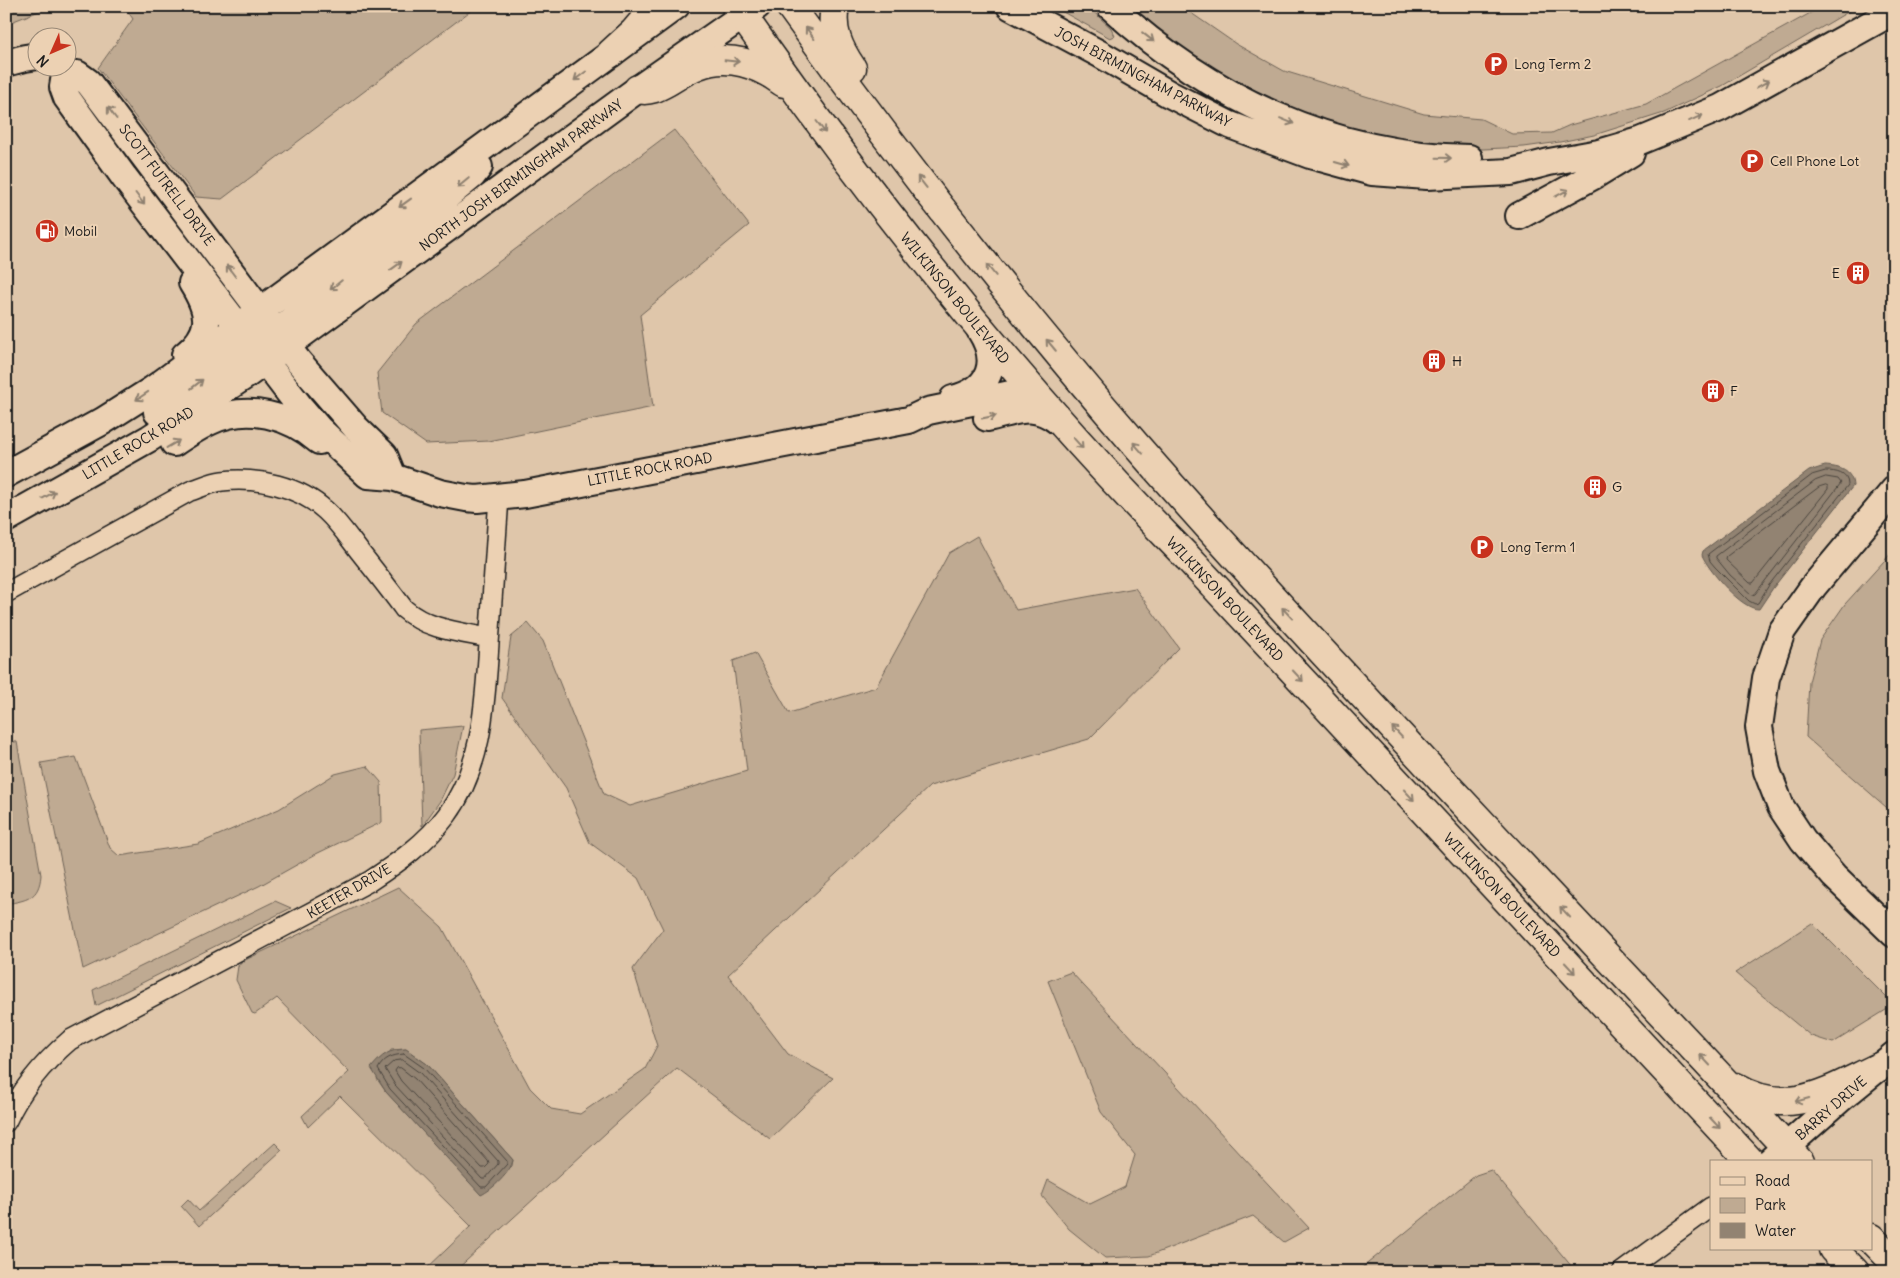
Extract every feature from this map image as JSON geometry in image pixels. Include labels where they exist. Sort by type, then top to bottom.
[{"type":"main road","points":[[612,52],[634,32],[656,6]]},
{"type":"main road","points":[[6,474],[103,422],[173,375],[263,336],[487,144],[676,6]]},
{"type":"main road","points":[[790,6],[880,129],[1015,301],[1099,402],[1211,530],[1344,675],[1724,1080],[1785,1157]]},
{"type":"main road","points":[[835,6],[833,25],[836,39],[849,64],[877,107],[881,124],[880,129]]},
{"type":"main road","name":"JOSH BIRMINGHAM PARKWAY","points":[[1110,6],[1169,54],[1216,86],[1266,113],[1320,134],[1376,149],[1434,158],[1549,162]]},
{"type":"main road","name":"NORTH JOSH BIRMINGHAM PARKWAY","points":[[263,336],[638,90],[745,10]]},
{"type":"main road","name":"WILKINSON BOULEVARD","points":[[745,10],[802,100],[914,248],[1030,390],[1749,1160]]},
{"type":"main road","name":"JOSH BIRMINGHAM PARKWAY","points":[[1020,10],[1169,94],[1230,125],[1319,158],[1372,172],[1427,176],[1511,172],[1549,162],[1607,151],[1664,132],[1720,108],[1894,11]]},
{"type":"main road","points":[[6,63],[28,58]]},
{"type":"main road","points":[[638,90],[651,90],[697,65],[717,60],[728,60],[753,65],[764,70],[784,83],[802,100]]},
{"type":"main road","name":"SCOTT FUTRELL DRIVE","points":[[78,75],[88,82],[263,336]]},
{"type":"main road","name":"SCOTT FUTRELL DRIVE","points":[[62,78],[67,98],[157,220],[263,336]]},
{"type":"main road","points":[[1519,216],[1595,175],[1664,132]]},
{"type":"main road","points":[[157,220],[159,233],[197,291],[207,317],[201,339],[175,365],[173,375]]},
{"type":"main road","points":[[920,415],[939,403],[969,394],[984,383],[989,372],[991,358],[988,346],[980,330]]},
{"type":"main road","points":[[263,336],[337,406],[384,455],[393,477]]},
{"type":"main road","name":"LITTLE ROCK ROAD","points":[[6,519],[128,451],[172,424],[263,336],[319,428],[368,475],[393,477],[455,497],[477,499],[525,494],[920,415],[1030,390]]},
{"type":"main road","points":[[1030,390],[1042,389],[1052,392],[1065,401],[1299,652],[1318,668],[1327,672],[1344,675]]},
{"type":"main road","name":"LITTLE ROCK ROAD","points":[[920,415],[918,426],[933,428],[1034,409],[1045,412],[1058,421]]},
{"type":"main road","points":[[128,451],[139,455],[154,453],[212,421],[235,414],[251,413],[271,416],[297,425],[333,452],[352,460]]},
{"type":"main road","points":[[1894,490],[1813,587],[1782,631],[1766,678],[1759,727],[1767,771],[1781,807],[1803,840],[1834,876],[1894,934]]},
{"type":"main road","points":[[1724,1080],[1751,1096],[1770,1102],[1792,1102],[1813,1096],[1886,1061]]},
{"type":"main road","name":"BARRY DRIVE","points":[[1785,1157],[1886,1061]]},
{"type":"main road","points":[[1872,1239],[1894,1262]]},
{"type":"main road","points":[[1834,1250],[1855,1272]]},
{"type":"street","points":[[6,593],[190,491],[221,481],[246,480],[271,483],[289,489],[307,497],[325,510],[339,525],[404,610],[414,618],[436,627],[489,638]]},
{"type":"street","name":"KEETER DRIVE","points":[[6,1122],[27,1084],[49,1058],[70,1040],[370,882],[411,853],[447,815],[461,792],[473,762],[480,736],[484,707],[499,498]]},
{"type":"street","points":[[1622,1272],[1710,1208]]},
{"type":"green space","points":[[6,6],[52,6],[6,24]]},
{"type":"green space","points":[[124,6],[477,6],[222,199],[196,197],[98,68],[133,19]]},
{"type":"green space","points":[[1052,6],[1087,6],[1111,28],[1115,36],[1110,38]]},
{"type":"green space","points":[[1127,6],[1181,6],[1236,44],[1284,71],[1424,114],[1481,119],[1512,134],[1552,133],[1570,125],[1646,104],[1823,6],[1858,6],[1722,86],[1664,113],[1594,135],[1560,142],[1524,147],[1483,149],[1449,148],[1340,130],[1255,94],[1183,50]]},
{"type":"green space","points":[[674,130],[749,225],[640,315],[653,407],[489,441],[426,444],[382,413],[377,373],[416,324]]},
{"type":"green space","points":[[977,536],[1016,610],[1135,588],[1179,648],[1089,739],[930,786],[728,975],[788,1054],[833,1078],[770,1139],[677,1068],[454,1272],[423,1272],[471,1226],[340,1096],[308,1127],[302,1116],[349,1072],[277,998],[255,1014],[252,1013],[236,980],[238,966],[241,962],[398,887],[442,927],[530,1088],[551,1109],[580,1114],[645,1069],[657,1046],[633,969],[663,929],[638,878],[590,843],[566,788],[502,698],[511,637],[528,623],[543,641],[604,794],[630,806],[747,771],[733,661],[755,653],[789,713],[876,687],[949,553]],"holes":[[[406,1049],[428,1065],[513,1160],[512,1166],[481,1194],[386,1092],[377,1079],[391,1050]]]},
{"type":"green space","points":[[1894,550],[1894,814],[1806,737],[1809,682],[1820,640],[1845,604]]},
{"type":"green space","points":[[463,726],[453,774],[440,801],[422,826],[419,730]]},
{"type":"green space","points":[[7,741],[17,742],[41,875],[35,894],[26,899],[6,904]]},
{"type":"green space","points":[[76,757],[110,848],[119,856],[198,844],[279,809],[335,774],[367,766],[381,782],[382,822],[316,854],[259,886],[83,969],[41,763]]},
{"type":"green space","points":[[275,901],[291,908],[96,1006],[93,990]]},
{"type":"green space","points":[[1812,923],[1894,1005],[1833,1043],[1811,1036],[1735,973]]},
{"type":"green space","points":[[1071,972],[1309,1228],[1284,1242],[1253,1216],[1149,1256],[1105,1258],[1069,1229],[1042,1196],[1048,1180],[1090,1204],[1125,1187],[1135,1155],[1101,1112],[1048,981]]},
{"type":"green space","points":[[275,1143],[282,1150],[199,1226],[181,1206],[188,1199],[199,1211]]},
{"type":"green space","points":[[1491,1170],[1573,1268],[1571,1272],[1357,1272],[1476,1175]]},
{"type":"water","points":[[1825,466],[1844,470],[1850,476],[1853,486],[1773,588],[1759,609],[1752,608],[1735,596],[1718,579],[1705,562],[1702,555],[1703,551],[1809,471]]},
{"type":"water","points":[[406,1049],[427,1064],[513,1160],[509,1170],[500,1180],[481,1195],[386,1092],[371,1068],[386,1054],[395,1050]]},
{"type":"place","name":"Long Term 2","points":[[1496,64]]},
{"type":"place","name":"Cell Phone Lot","points":[[1752,161]]},
{"type":"place","name":"Mobil","points":[[47,231]]},
{"type":"place","name":"E","points":[[1858,273]]},
{"type":"place","name":"H","points":[[1434,361]]},
{"type":"place","name":"F","points":[[1713,391]]},
{"type":"place","name":"G","points":[[1595,487]]},
{"type":"place","name":"Long Term 1","points":[[1482,547]]}]
